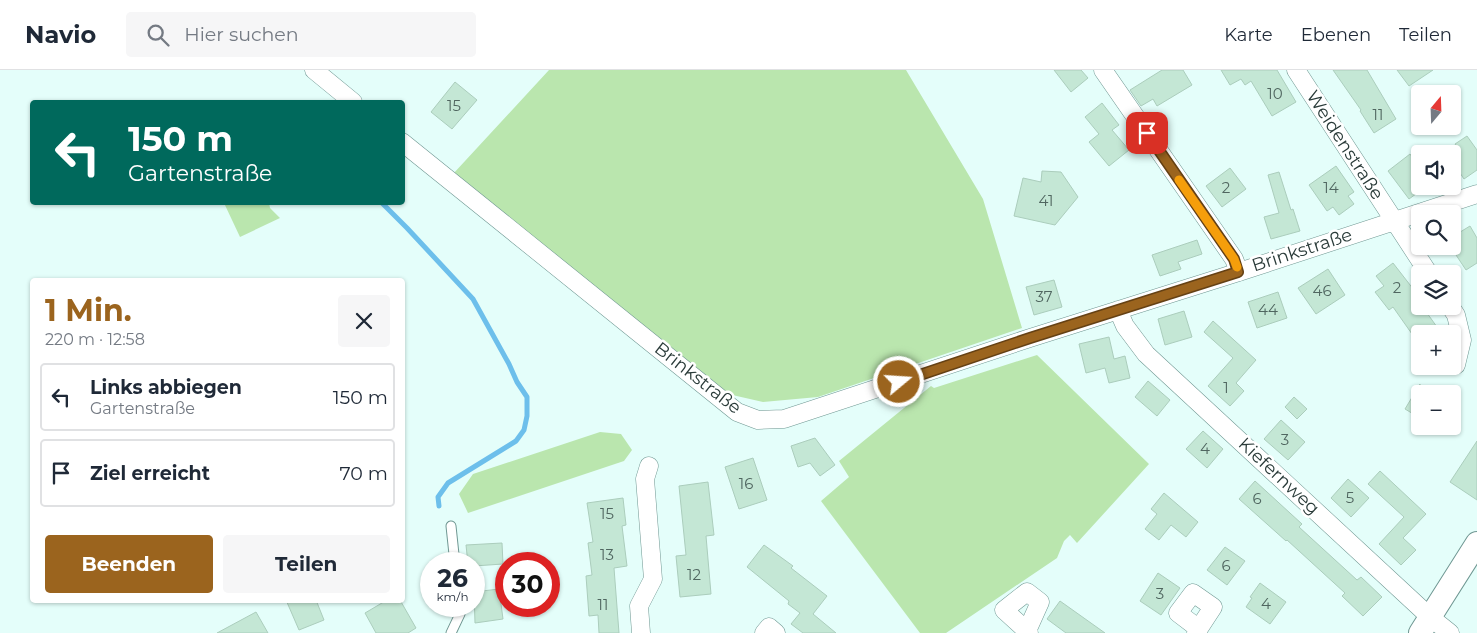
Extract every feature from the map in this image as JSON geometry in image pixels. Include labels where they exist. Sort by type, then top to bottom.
[{"type":"street","points":[[314,70],[351,100]]},
{"type":"street","points":[[1103,70],[1234,259],[1238,272]]},
{"type":"street","name":"Weidenstraße","points":[[1296,70],[1423,265]]},
{"type":"street","name":"Brinkstraße","points":[[405,144],[737,412],[758,420],[784,419],[1477,194]]},
{"type":"street","name":"Kiefernweg","points":[[1118,310],[1125,326],[1146,354],[1425,625],[1450,633]]},
{"type":"street","points":[[641,633],[639,606],[653,579],[645,478],[649,466]]},
{"type":"street","points":[[1425,625],[1477,543]]},
{"type":"street","points":[[764,633],[769,627],[776,633]]},
{"type":"lane","points":[[450,526],[453,552]]},
{"type":"lane","points":[[451,633],[459,617]]},
{"type":"green space","points":[[549,70],[906,70],[983,199],[1022,328],[818,397],[763,402],[728,394],[453,174]]},
{"type":"green space","points":[[225,205],[269,205],[280,218],[240,237]]},
{"type":"green space","points":[[1037,355],[1149,464],[1077,543],[1070,535],[1064,541],[1057,558],[946,633],[920,633],[821,501],[849,477],[839,461],[931,386],[934,388]]},
{"type":"green space","points":[[600,432],[621,434],[632,450],[624,461],[468,513],[459,494],[473,474]]},
{"type":"building","points":[[1054,70],[1081,70],[1088,78],[1071,92]]},
{"type":"building","points":[[1162,70],[1183,70],[1192,85],[1157,106],[1153,99],[1141,106],[1130,90]]},
{"type":"building","points":[[1221,70],[1277,70],[1296,102],[1272,116],[1251,81],[1245,85],[1241,79],[1230,85]]},
{"type":"building","points":[[1333,70],[1367,70],[1396,119],[1374,133],[1361,110]]},
{"type":"building","points":[[1397,70],[1433,70],[1409,86]]},
{"type":"building","points":[[455,82],[477,100],[452,129],[431,112]]},
{"type":"building","points":[[1102,103],[1119,125],[1112,130],[1129,150],[1109,166],[1089,142],[1099,134],[1085,117]]},
{"type":"building","points":[[1467,136],[1477,150],[1477,170],[1464,179],[1461,174],[1461,145],[1455,144]]},
{"type":"building","points":[[1410,154],[1411,195],[1414,195],[1409,199],[1388,171]]},
{"type":"building","points":[[1336,166],[1354,192],[1348,196],[1354,204],[1339,215],[1333,207],[1327,211],[1309,185]]},
{"type":"building","points":[[1230,168],[1246,189],[1222,207],[1206,186]]},
{"type":"building","points":[[1042,171],[1061,172],[1078,197],[1055,225],[1014,216],[1023,178],[1041,182]]},
{"type":"building","points":[[1279,172],[1300,231],[1271,239],[1264,217],[1279,213],[1268,175]]},
{"type":"building","points":[[1470,226],[1477,238],[1477,263],[1466,270],[1456,255],[1461,255],[1461,232]]},
{"type":"building","points":[[1197,240],[1202,254],[1178,262],[1181,269],[1160,276],[1152,255]]},
{"type":"building","points":[[1393,263],[1411,286],[1411,315],[1428,315],[1436,325],[1411,325],[1411,333],[1393,307],[1389,310],[1375,292],[1384,286],[1376,276]]},
{"type":"building","points":[[1328,269],[1345,295],[1316,314],[1298,288]]},
{"type":"building","points":[[1054,280],[1062,307],[1034,315],[1026,287]]},
{"type":"building","points":[[1278,292],[1287,318],[1257,328],[1248,302]]},
{"type":"building","points":[[1184,311],[1192,337],[1165,345],[1158,319]]},
{"type":"building","points":[[1213,321],[1256,360],[1236,383],[1244,391],[1230,406],[1208,386],[1233,358],[1204,332]]},
{"type":"building","points":[[1109,337],[1114,359],[1125,356],[1130,378],[1109,383],[1105,368],[1086,373],[1079,344]]},
{"type":"building","points":[[1148,381],[1170,400],[1157,416],[1135,397]]},
{"type":"building","points":[[1294,397],[1307,409],[1297,419],[1285,407]]},
{"type":"building","points":[[1411,399],[1411,413],[1405,409]]},
{"type":"building","points":[[1281,420],[1305,442],[1288,460],[1264,439]]},
{"type":"building","points":[[1203,431],[1223,449],[1207,468],[1186,449]]},
{"type":"building","points":[[815,438],[835,465],[820,476],[810,463],[798,467],[791,446]]},
{"type":"building","points":[[1477,441],[1477,500],[1450,482]]},
{"type":"building","points":[[753,458],[767,500],[739,509],[725,467]]},
{"type":"building","points":[[1380,471],[1426,514],[1403,538],[1416,550],[1401,565],[1379,544],[1404,517],[1368,484]]},
{"type":"building","points":[[1348,479],[1369,498],[1351,517],[1331,498]]},
{"type":"building","points":[[1255,481],[1302,524],[1299,527],[1357,580],[1361,577],[1382,597],[1363,616],[1342,596],[1345,593],[1239,499]]},
{"type":"building","points":[[708,482],[714,535],[706,536],[711,594],[680,597],[676,556],[686,555],[679,486]]},
{"type":"building","points":[[1164,493],[1198,522],[1186,537],[1171,525],[1159,540],[1145,529],[1157,514],[1151,509]]},
{"type":"building","points":[[623,498],[626,525],[622,526],[627,566],[614,568],[619,633],[599,633],[598,615],[589,616],[586,576],[592,575],[588,543],[593,542],[587,503]]},
{"type":"building","points":[[502,543],[502,552],[495,552],[495,565],[485,565],[485,552],[467,552],[466,545]]},
{"type":"building","points":[[764,545],[793,566],[791,568],[827,596],[813,614],[836,633],[803,633],[791,624],[800,613],[788,604],[789,601],[747,567]]},
{"type":"building","points":[[1225,547],[1245,561],[1227,585],[1207,570]]},
{"type":"building","points":[[1158,573],[1180,588],[1161,615],[1140,601]]},
{"type":"building","points":[[1260,583],[1286,602],[1270,624],[1246,607],[1252,598],[1250,597]]},
{"type":"building","points":[[495,589],[495,617],[503,617],[503,619],[475,623],[475,617],[485,617],[485,591]]},
{"type":"building","points":[[1060,601],[1105,633],[1066,633],[1047,619]]},
{"type":"building","points":[[287,603],[317,603],[324,620],[299,630]]},
{"type":"building","points":[[382,603],[402,603],[416,628],[408,633],[376,633],[365,613]]},
{"type":"building","points":[[256,612],[268,633],[217,633]]},
{"type":"waterway","points":[[384,205],[473,299],[517,382],[527,397],[527,416],[524,430],[516,441],[448,483],[438,497],[439,506]]},
{"type":"slow traffic","points":[[1179,180],[1234,259],[1237,267]]},
{"type":"route","points":[[899,382],[1238,272],[1234,259],[1147,133]]}]
